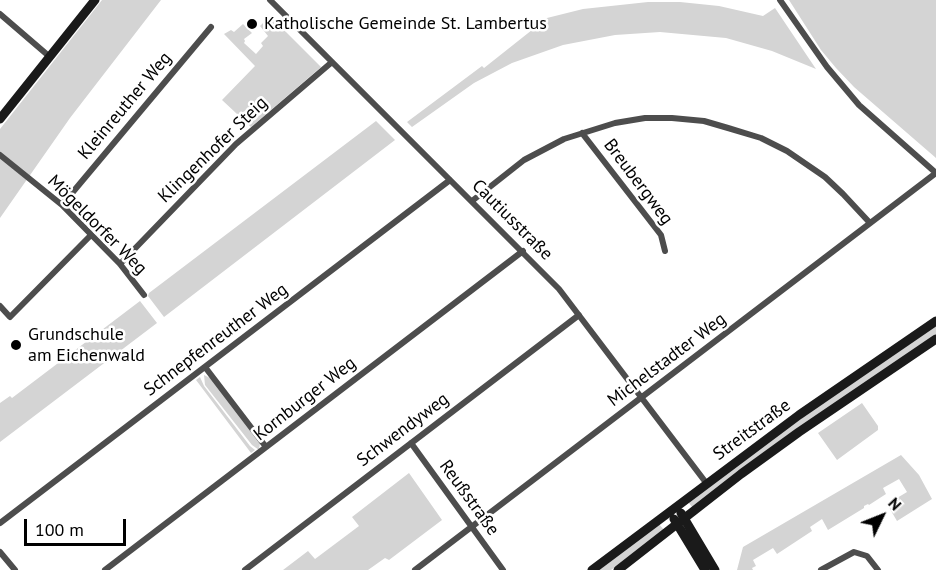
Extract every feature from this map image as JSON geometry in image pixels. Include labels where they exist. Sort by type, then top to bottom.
[{"type":"main road","points":[[0,119],[95,0]]},
{"type":"main road","name":"Streitstraße","points":[[592,570],[799,415],[936,321]]},
{"type":"main road","name":"Streitstraße","points":[[618,570],[799,432],[936,339]]},
{"type":"main road","points":[[672,509],[715,570]]},
{"type":"main road","points":[[681,521],[705,570]]},
{"type":"street","name":"Cautiusstraße","points":[[270,0],[559,288],[707,484]]},
{"type":"street","points":[[780,0],[826,67],[859,105],[936,173]]},
{"type":"street","points":[[0,14],[50,57]]},
{"type":"street","name":"Kleinreuther Weg","points":[[62,205],[211,27]]},
{"type":"street","name":"Klingenhofer Steig","points":[[120,264],[237,144],[332,62]]},
{"type":"street","points":[[472,201],[524,160],[564,139],[630,120],[662,117],[704,121],[746,133],[776,145],[814,168],[870,223]]},
{"type":"street","name":"Breubergweg","points":[[582,133],[661,235],[665,251]]},
{"type":"street","name":"Mögeldorfer Weg","points":[[0,154],[62,205],[120,264],[144,295]]},
{"type":"street","name":"Michelstadter Weg","points":[[415,570],[936,173]]},
{"type":"street","name":"Schnepfenreuther Weg","points":[[0,523],[450,180]]},
{"type":"street","points":[[0,306],[10,316],[91,235]]},
{"type":"street","name":"Kornburger Weg","points":[[105,570],[523,252]]},
{"type":"street","name":"Schwendyweg","points":[[244,570],[579,315]]},
{"type":"street","points":[[205,367],[266,447]]},
{"type":"street","name":"Reußstraße","points":[[411,443],[503,570]]},
{"type":"street","points":[[0,552],[15,570]]},
{"type":"street","points":[[821,570],[854,552],[867,556],[878,570]]},
{"type":"shaded area","points":[[102,0],[161,0],[70,118],[0,218],[0,129]]},
{"type":"shaded area","points":[[789,0],[936,0],[936,158],[854,87],[836,68],[821,50]]},
{"type":"shaded area","points":[[648,2],[719,6],[763,16],[775,8],[816,69],[772,51],[726,38],[660,32],[615,35],[563,45],[512,63],[474,83],[412,127],[407,122],[482,66],[484,68],[543,19],[583,9]]},
{"type":"shaded area","points":[[270,16],[321,67],[251,127],[222,100],[255,66],[224,34],[231,30],[234,32],[243,24],[252,33],[244,39],[244,43],[256,54],[263,46],[261,43],[268,36],[260,26]]},
{"type":"shaded area","points":[[376,121],[395,140],[164,317],[148,296],[149,293]]},
{"type":"shaded area","points":[[140,301],[157,323],[0,442],[0,403],[10,396],[12,398]]},
{"type":"shaded area","points":[[936,326],[936,335],[693,508],[688,502],[790,426]]},
{"type":"shaded area","points":[[204,375],[212,379],[260,443],[259,450],[252,445],[205,385]]},
{"type":"shaded area","points":[[200,377],[204,386],[255,450],[251,453],[196,380]]},
{"type":"shaded area","points":[[862,403],[878,426],[878,430],[837,460],[818,433]]},
{"type":"shaded area","points":[[901,455],[919,475],[932,499],[897,521],[887,504],[907,492],[899,479],[883,488],[886,494],[828,530],[822,519],[810,527],[812,531],[777,554],[773,548],[753,560],[756,566],[752,568],[753,570],[737,570],[743,547]]},
{"type":"shaded area","points":[[409,473],[442,520],[389,560],[385,558],[368,570],[283,570],[308,551],[315,559],[359,526],[352,517]]},
{"type":"shaded area","points":[[659,524],[664,530],[611,570],[599,570]]},
{"type":"place","name":"Katholische Gemeinde St. Lambertus","points":[[252,24]]},
{"type":"place","name":"Grundschule am Eichenwald","points":[[16,345]]}]
